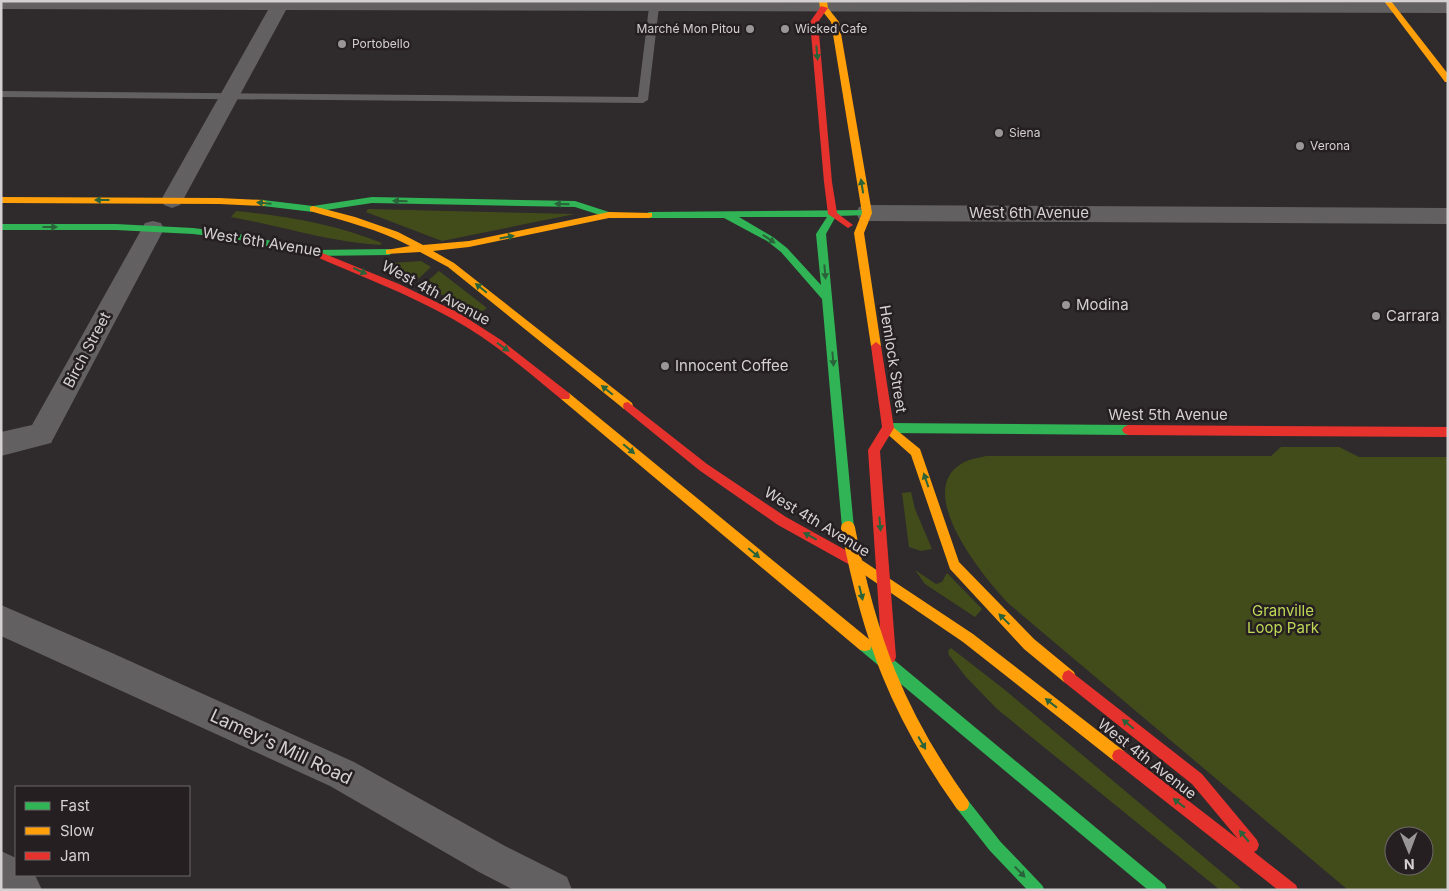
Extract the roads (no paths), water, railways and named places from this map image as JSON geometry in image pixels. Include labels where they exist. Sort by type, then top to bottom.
[{"type":"main road","points":[[823,4],[814,22],[828,182],[833,214],[821,234],[848,528],[865,608],[882,665],[906,717],[942,778],[991,841],[1037,890]]},
{"type":"main road","name":"Hemlock Street","points":[[823,4],[835,22],[863,223],[888,428],[874,450],[890,665]]},
{"type":"main road","points":[[1389,5],[1448,80]]},
{"type":"main road","name":"West 6th Avenue","points":[[1,200],[172,200],[263,203],[312,209],[372,200],[576,204],[609,215]]},
{"type":"main road","name":"West 4th Avenue","points":[[312,209],[352,219],[394,234],[425,250],[466,276],[703,468],[782,521],[837,550],[884,580],[968,638],[1289,888]]},
{"type":"main road","points":[[833,214],[863,223]]},
{"type":"main road","name":"West 6th Avenue","points":[[1,227],[153,228],[234,236],[314,253],[378,253],[425,250],[469,244],[609,215],[833,214],[863,223]]},
{"type":"main road","points":[[727,215],[777,244],[827,298]]},
{"type":"main road","name":"West 4th Avenue","points":[[314,253],[407,292],[473,326],[521,360],[1160,890]]},
{"type":"main road","points":[[888,428],[916,452],[954,565],[973,587],[1029,644],[1197,779],[1289,888]]},
{"type":"main road","name":"West 5th Avenue","points":[[888,428],[1448,432]]},
{"type":"street","points":[[1,4],[281,3],[654,7],[823,4],[1226,4],[1389,5],[1448,8]]},
{"type":"street","points":[[172,200],[281,3]]},
{"type":"street","name":"West 6th Avenue","points":[[863,223],[1448,216]]},
{"type":"street","name":"Birch Street","points":[[1,444],[41,435],[153,228]]},
{"type":"street","name":"Lamey's Mill Road","points":[[1,620],[342,774],[492,859],[554,890]]},
{"type":"street","points":[[1,869],[24,890]]},
{"type":"lane","points":[[1,94],[643,100],[654,7]]},
{"type":"place","name":"Marché Mon Pitou","points":[[750,29]]},
{"type":"place","name":"Wicked Cafe","points":[[785,29]]},
{"type":"place","name":"Portobello","points":[[342,44]]},
{"type":"place","name":"Siena","points":[[999,133]]},
{"type":"place","name":"Verona","points":[[1300,146]]},
{"type":"place","name":"Modina","points":[[1066,305]]},
{"type":"place","name":"Carrara","points":[[1376,316]]},
{"type":"place","name":"Innocent Coffee","points":[[665,366]]},
{"type":"park label","name":"Granville Loop Park","points":[[1283,620]]}]
